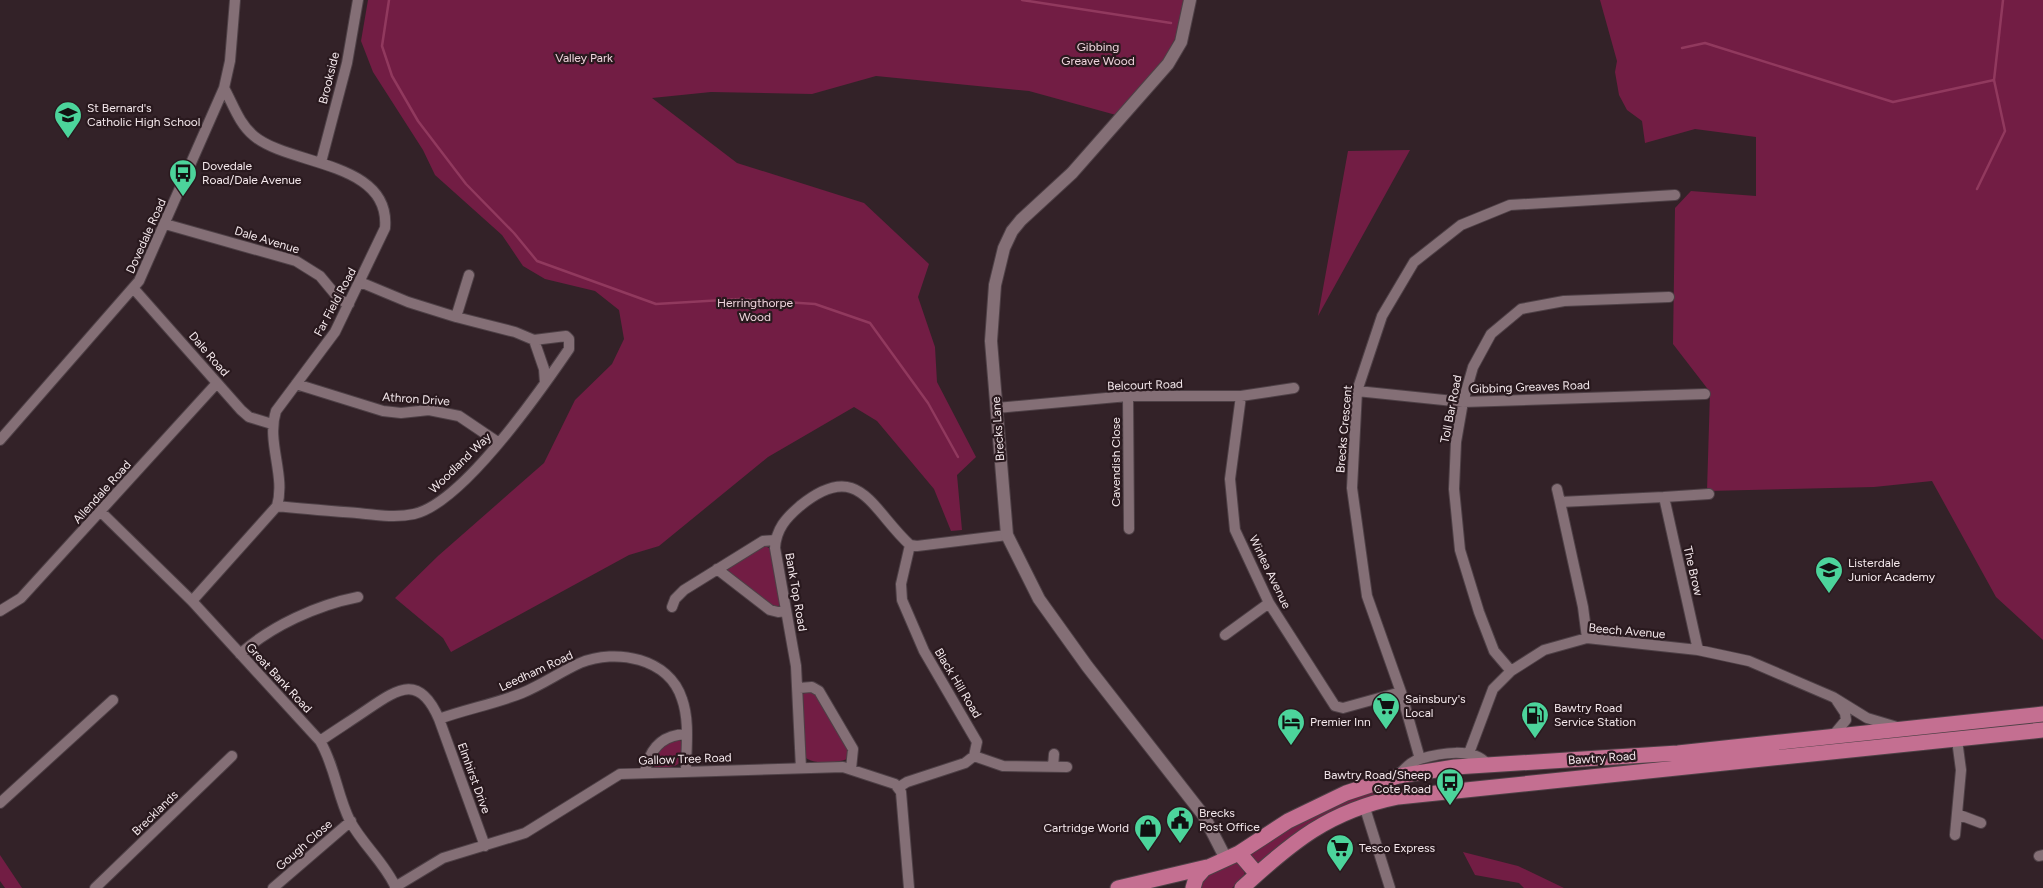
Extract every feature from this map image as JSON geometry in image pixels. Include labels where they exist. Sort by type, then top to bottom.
[{"type":"main road","name":"Bawtry Road","points":[[1139,884],[1208,866],[1232,856],[1320,804],[1370,784],[1398,776],[1488,764],[1678,753],[2043,714]]},
{"type":"main road","name":"Bawtry Road","points":[[1242,888],[1313,829],[1332,818],[1364,805],[1403,796],[2043,730]]},
{"type":"main road","points":[[1488,764],[1497,767],[1500,773],[1500,780],[1495,787]]},
{"type":"main road","points":[[1232,856],[1257,874]]},
{"type":"main road","points":[[1193,888],[1199,873],[1208,866]]},
{"type":"main road","points":[[1118,888],[1139,884],[1175,884],[1188,888]]},
{"type":"street","name":"Dovedale Road","points":[[0,439],[134,289],[165,224],[224,88],[230,61],[235,0]]},
{"type":"street","name":"Brookside","points":[[320,162],[347,63],[358,0]]},
{"type":"street","name":"Brecks Lane","points":[[1190,0],[1181,42],[1168,64],[1072,173],[1021,220],[1012,231],[999,266],[992,314],[991,341],[1007,535],[1039,599],[1087,666],[1204,816],[1232,856]]},
{"type":"street","name":"Far Field Road","points":[[224,88],[244,126],[254,137],[290,155],[342,169],[361,180],[382,204],[386,216],[385,228],[350,304],[326,346],[276,411],[272,424]]},
{"type":"street","name":"Brecks Crescent","points":[[1420,759],[1401,692],[1367,596],[1352,488],[1357,391],[1382,316],[1414,262],[1461,225],[1510,205],[1675,195]]},
{"type":"street","name":"Dale Avenue","points":[[165,224],[296,261],[315,273],[340,300],[350,304]]},
{"type":"street","points":[[456,317],[469,275]]},
{"type":"street","points":[[360,282],[408,302],[515,332],[534,340],[544,369],[545,384]]},
{"type":"street","name":"Dale Road","points":[[134,289],[249,417],[272,424]]},
{"type":"street","name":"Toll Bar Road","points":[[1511,671],[1494,651],[1479,612],[1460,550],[1454,489],[1456,442],[1463,402],[1473,367],[1491,334],[1521,308],[1564,301],[1669,297]]},
{"type":"street","name":"Woodland Way","points":[[277,506],[388,516],[416,514],[427,509],[450,493],[499,443],[545,384],[569,349],[569,339],[561,335],[534,340]]},
{"type":"street","name":"Allendale Road","points":[[0,611],[21,598],[217,383]]},
{"type":"street","name":"Athron Drive","points":[[296,384],[384,411],[401,413],[429,410],[459,416],[499,443]]},
{"type":"street","name":"Belcourt Road","points":[[997,408],[1128,396],[1241,396],[1294,388]]},
{"type":"street","name":"Gibbing Greaves Road","points":[[1357,391],[1463,402],[1705,394]]},
{"type":"street","name":"Cavendish Close","points":[[1128,396],[1129,528]]},
{"type":"street","name":"Winlea Avenue","points":[[1241,396],[1230,479],[1235,530],[1269,603],[1335,706],[1343,708],[1401,692]]},
{"type":"street","points":[[192,601],[277,506],[280,487],[272,424]]},
{"type":"street","name":"Bank Top Road","points":[[801,768],[799,688],[776,556],[775,540],[782,524],[790,514],[811,497],[826,489],[837,487],[858,490],[866,496],[910,545]]},
{"type":"street","points":[[1557,489],[1584,607],[1587,638]]},
{"type":"street","points":[[1560,502],[1709,494]]},
{"type":"street","name":"The Brow","points":[[1664,497],[1698,650]]},
{"type":"street","name":"Great Bank Road","points":[[101,512],[192,601],[320,741],[332,764],[351,821],[390,875],[396,887]]},
{"type":"street","points":[[910,545],[917,546],[1007,535]]},
{"type":"street","points":[[672,607],[678,594],[716,569],[763,541],[775,540]]},
{"type":"street","name":"Black Hill Road","points":[[910,545],[901,584],[902,600],[924,651],[975,736],[977,742],[974,756]]},
{"type":"street","points":[[716,569],[770,610],[786,612]]},
{"type":"street","points":[[240,654],[257,640],[312,611],[339,600],[358,597]]},
{"type":"street","points":[[1225,635],[1269,603]]},
{"type":"street","name":"Beech Avenue","points":[[1469,753],[1493,689],[1511,671],[1544,650],[1587,638],[1698,650],[1749,661],[1833,697],[1868,718],[1904,729]]},
{"type":"street","name":"Leedham Road","points":[[439,720],[524,692],[580,663],[596,659],[623,657],[651,664],[670,679],[682,700],[686,734],[686,772]]},
{"type":"street","points":[[799,688],[812,687],[819,691],[853,749],[851,770]]},
{"type":"street","points":[[320,741],[395,691],[403,689],[417,690],[424,694],[433,706],[439,720]]},
{"type":"street","points":[[1824,738],[1836,732],[1846,720],[1842,707],[1833,697]]},
{"type":"street","points":[[0,803],[113,700]]},
{"type":"street","name":"Elmhirst Drive","points":[[439,720],[485,846]]},
{"type":"street","points":[[645,773],[649,756],[662,740],[674,735],[686,734]]},
{"type":"street","points":[[1954,835],[1960,770],[1957,740]]},
{"type":"street","points":[[1398,776],[1411,763],[1420,759],[1469,753],[1488,764]]},
{"type":"street","points":[[1054,754],[1054,767]]},
{"type":"street","name":"Brecklands","points":[[95,888],[232,756]]},
{"type":"street","points":[[909,888],[899,787],[907,782],[965,763],[974,756],[1003,766],[1067,767]]},
{"type":"street","name":"Gallow Tree Road","points":[[396,887],[443,858],[525,833],[620,774],[843,767],[891,782],[899,787]]},
{"type":"street","points":[[1364,805],[1390,888]]},
{"type":"street","points":[[1956,814],[1981,823]]},
{"type":"street","name":"Gough Close","points":[[273,888],[351,821]]},
{"type":"green space","name":"Herringthorpe Wood","points":[[368,0],[1184,0],[1176,37],[1160,67],[1116,115],[1029,91],[876,76],[812,94],[711,92],[652,98],[737,163],[864,203],[929,264],[918,297],[935,347],[937,382],[976,457],[957,475],[962,530],[951,531],[934,489],[877,421],[854,407],[768,457],[659,546],[629,555],[451,652],[443,638],[395,598],[438,556],[544,463],[575,400],[612,364],[624,339],[619,310],[595,291],[545,279],[523,266],[502,235],[435,175],[423,150],[373,72],[361,41]]},
{"type":"green space","points":[[1600,0],[2043,0],[2043,640],[1996,597],[1932,481],[1874,487],[1707,491],[1710,392],[1673,344],[1675,208],[1691,191],[1756,196],[1756,137],[1695,129],[1645,143],[1642,121],[1627,110],[1619,95],[1615,72],[1617,61]]},
{"type":"green space","points":[[1410,150],[1318,316],[1348,151]]},
{"type":"green space","points":[[765,546],[771,549],[781,603],[777,608],[774,608],[727,571],[727,568]]},
{"type":"green space","points":[[812,690],[816,693],[848,750],[847,759],[825,762],[809,760],[805,757],[803,694]]},
{"type":"green space","points":[[678,739],[683,743],[683,751],[678,764],[669,767],[655,767],[651,764],[662,745]]},
{"type":"green space","points":[[1372,790],[1375,797],[1257,867],[1248,855],[1296,822]]},
{"type":"green space","points":[[1463,852],[1518,866],[1564,888],[1524,888],[1519,883],[1475,875]]},
{"type":"green space","points":[[0,855],[22,888],[5,888],[0,881]]},
{"type":"green space","points":[[1236,861],[1245,870],[1244,877],[1232,888],[1201,888],[1205,875]]},
{"type":"waterway","points":[[389,0],[382,46],[392,76],[418,121],[466,184],[514,233],[537,261],[656,304],[740,299],[815,304],[870,323],[928,403],[958,457]]},
{"type":"waterway","points":[[1022,0],[1171,23]]},
{"type":"waterway","points":[[1977,189],[2005,131],[1994,80],[2003,0]]},
{"type":"waterway","points":[[1682,48],[1705,43],[1893,102],[1994,80]]},
{"type":"place","name":"St Bernard's Catholic High School","points":[[68,139]]},
{"type":"place","name":"Dovedale Road/Dale Avenue","points":[[183,197]]},
{"type":"place","name":"Listerdale Junior Academy","points":[[1829,594]]},
{"type":"place","name":"Sainsbury's Local","points":[[1386,730]]},
{"type":"place","name":"Bawtry Road Service Station","points":[[1535,739]]},
{"type":"place","name":"Premier Inn","points":[[1291,746]]},
{"type":"place","name":"Bawtry Road/Sheep Cote Road","points":[[1450,806]]},
{"type":"place","name":"Brecks Post Office","points":[[1180,844]]},
{"type":"place","name":"Cartridge World","points":[[1148,852]]},
{"type":"place","name":"Tesco Express","points":[[1340,872]]},
{"type":"park label","name":"Gibbing Greave Wood","points":[[1098,54]]},
{"type":"park label","name":"Valley Park","points":[[584,58]]}]
